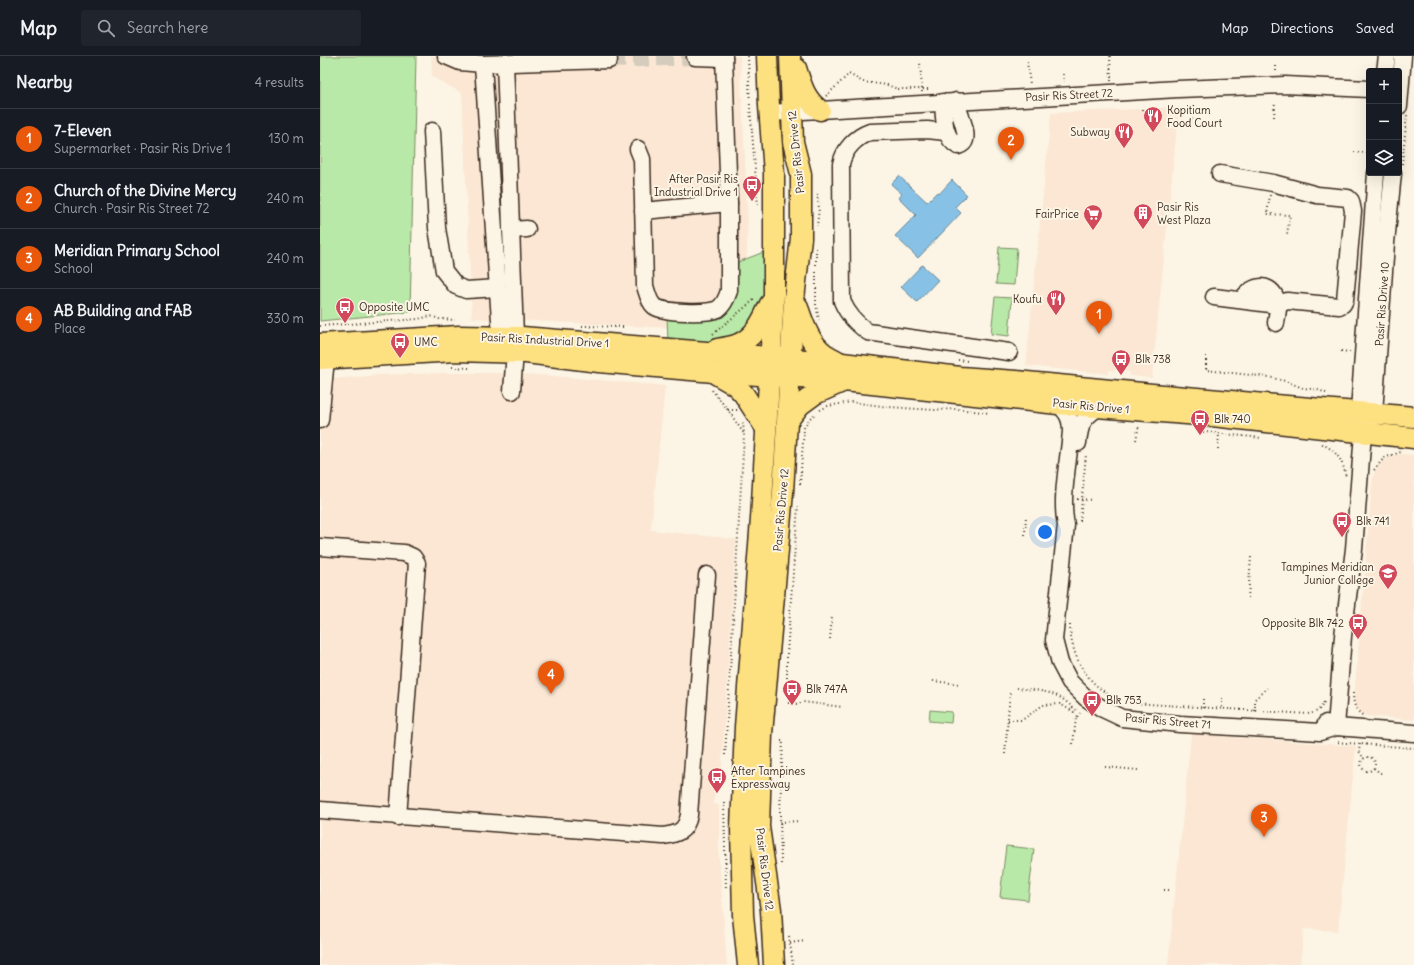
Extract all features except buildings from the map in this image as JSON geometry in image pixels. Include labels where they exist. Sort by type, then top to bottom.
[{"type":"main road","name":"Pasir Ris Drive 12","points":[[748,965],[743,915],[741,828],[745,727],[760,526],[774,295],[774,173],[767,56]]},
{"type":"main road","name":"Pasir Ris Drive 12","points":[[774,965],[771,910],[759,827],[762,734],[784,492],[794,299],[802,238],[801,174],[793,142],[791,116],[791,56]]},
{"type":"main road","points":[[791,56],[801,87],[809,100],[813,105],[822,104]]},
{"type":"main road","points":[[700,352],[737,345],[752,335],[756,331],[774,295]]},
{"type":"main road","points":[[788,420],[800,405],[822,390],[830,388],[843,372],[814,343],[804,324],[794,299]]},
{"type":"main road","name":"Pasir Ris Industrial Drive 1","points":[[321,354],[459,336],[510,341],[603,342],[700,352],[769,367]]},
{"type":"main road","name":"Pasir Ris Industrial Drive 1","points":[[510,341],[600,362],[711,380],[769,367]]},
{"type":"main road","name":"Pasir Ris Drive 1","points":[[769,367],[1016,381],[1163,396],[1414,417]]},
{"type":"main road","name":"Pasir Ris Drive 1","points":[[843,372],[1058,404],[1212,416],[1363,433],[1410,445]]},
{"type":"main road","points":[[711,380],[735,385],[743,393],[765,426]]},
{"type":"street","points":[[446,56],[460,62],[483,64],[536,59],[609,60]]},
{"type":"street","points":[[1385,68],[1387,56]]},
{"type":"street","points":[[1402,68],[1403,56]]},
{"type":"street","points":[[638,150],[642,159],[645,286],[654,305],[662,310],[709,311],[719,308],[729,291],[729,203],[724,57],[695,57]]},
{"type":"street","points":[[505,62],[519,230],[512,252],[510,341],[512,392]]},
{"type":"street","points":[[483,64],[498,288],[510,341]]},
{"type":"street","name":"Pasir Ris Street 72","points":[[770,117],[950,106],[1126,91],[1285,85],[1366,89]]},
{"type":"street","name":"Pasir Ris Street 72","points":[[791,116],[822,104],[950,106],[1279,93],[1299,93],[1366,100]]},
{"type":"street","points":[[950,106],[965,135],[965,141],[963,144],[958,146],[954,144],[946,132],[927,130],[870,132],[857,140],[842,157],[840,164],[842,301],[852,319],[868,332],[1009,352]]},
{"type":"street","points":[[432,131],[437,228],[444,271],[456,286],[466,290],[498,288]]},
{"type":"street","points":[[1214,297],[1278,304],[1287,301],[1339,306],[1343,304],[1345,300],[1353,211],[1352,201],[1348,198],[1317,195],[1272,183],[1220,174]]},
{"type":"street","name":"Pasir Ris Drive 10","points":[[1367,412],[1368,273],[1376,176]]},
{"type":"street","name":"Pasir Ris Drive 10","points":[[1336,727],[1343,636],[1354,548],[1363,433],[1367,412],[1386,250],[1393,176]]},
{"type":"street","points":[[643,211],[729,203]]},
{"type":"street","points":[[495,252],[512,252]]},
{"type":"street","points":[[1348,271],[1368,273]]},
{"type":"street","points":[[1276,323],[1278,304]]},
{"type":"street","points":[[320,420],[321,354]]},
{"type":"street","name":"Pasir Ris Street 71","points":[[1058,404],[1067,412],[1071,423],[1070,448],[1064,498],[1064,516],[1073,523]]},
{"type":"street","name":"Pasir Ris Street 71","points":[[1099,407],[1084,419],[1080,425],[1070,517],[1073,523],[1063,624],[1054,640],[1060,663],[1070,682],[1086,698],[1103,709],[1122,718],[1180,724],[1320,732],[1336,727],[1414,733]]},
{"type":"street","points":[[320,547],[404,553],[413,557],[417,563],[398,816]]},
{"type":"street","points":[[320,810],[663,836],[674,834],[682,830],[687,823],[689,815],[706,575]]},
{"type":"path","points":[[748,56],[750,106],[758,206]]},
{"type":"path","points":[[1110,56],[1111,86]]},
{"type":"path","points":[[822,104],[849,74],[863,82],[887,85],[898,89],[922,90],[920,62]]},
{"type":"path","points":[[1027,62],[1030,83]]},
{"type":"path","points":[[1063,74],[1064,85]]},
{"type":"path","points":[[1274,117],[1275,102]]},
{"type":"path","points":[[1192,122],[1193,106]]},
{"type":"path","points":[[1354,152],[1366,153]]},
{"type":"path","points":[[1272,183],[1267,214],[1290,215],[1287,234]]},
{"type":"path","points":[[713,334],[754,299]]},
{"type":"path","points":[[1341,351],[1350,352]]},
{"type":"path","points":[[1206,356],[1206,370],[1268,377],[1285,381],[1303,388],[1319,390],[1331,394]]},
{"type":"path","points":[[445,367],[474,368]]},
{"type":"path","points":[[711,380],[744,435]]},
{"type":"path","points":[[800,488],[804,428],[810,418],[818,411],[828,406],[851,402],[889,407],[935,410],[957,409],[991,413]]},
{"type":"path","points":[[724,755],[744,435],[743,422],[737,410],[728,410]]},
{"type":"path","points":[[1132,425],[1145,426]]},
{"type":"path","points":[[1136,440],[1139,426]]},
{"type":"path","points":[[1188,430],[1267,438]]},
{"type":"path","points":[[1218,449],[1219,434]]},
{"type":"path","points":[[1315,443],[1323,444],[1334,451]]},
{"type":"path","points":[[1373,472],[1375,467],[1384,458],[1410,445]]},
{"type":"path","points":[[1073,523],[1086,453]]},
{"type":"path","points":[[1084,500],[1092,500]]},
{"type":"path","points":[[787,690],[787,653],[798,503]]},
{"type":"path","points":[[1025,535],[1026,515]]},
{"type":"path","points":[[1248,598],[1251,557]]},
{"type":"path","points":[[830,639],[832,618]]},
{"type":"path","points":[[1063,624],[1082,667],[1094,684],[1109,695],[1134,703],[1203,708],[1307,714],[1321,709]]},
{"type":"path","points":[[933,681],[959,684]]},
{"type":"path","points":[[1008,720],[1022,720],[1043,705],[1060,704],[1074,712],[1076,710],[1054,694],[1017,688]]},
{"type":"path","points":[[1255,711],[1255,699],[1267,688]]},
{"type":"path","points":[[1353,690],[1354,706],[1356,711],[1366,717]]},
{"type":"path","points":[[1005,754],[1010,693]]},
{"type":"path","points":[[1203,698],[1203,708]]},
{"type":"path","points":[[1222,698],[1222,709]]},
{"type":"path","points":[[788,703],[798,704],[803,702],[842,707]]},
{"type":"path","points":[[1073,744],[1076,718],[1080,713]]},
{"type":"path","points":[[781,741],[783,741],[780,811],[781,865]]},
{"type":"path","points":[[1360,744],[1359,751],[1364,759]]},
{"type":"path","points":[[1364,759],[1368,757],[1374,760],[1374,768]]},
{"type":"path","points":[[1364,759],[1362,765],[1364,769],[1370,771],[1374,768]]},
{"type":"path","points":[[1105,767],[1138,770]]},
{"type":"path","points":[[1374,768],[1380,773],[1383,773]]},
{"type":"path","points":[[780,822],[800,821]]},
{"type":"path","points":[[1164,890],[1172,890]]},
{"type":"path","points":[[788,930],[793,965]]},
{"type":"path","points":[[790,943],[805,941]]},
{"type":"shaded area","points":[[431,56],[740,56],[748,220],[745,301],[711,330],[472,318],[462,93],[432,77]]},
{"type":"shaded area","points":[[1179,107],[1152,378],[1130,376],[1130,372],[1109,370],[1109,374],[1026,366],[1051,113]]},
{"type":"shaded area","points":[[497,373],[553,376],[665,386],[651,530],[736,539],[721,781],[715,782],[714,804],[719,805],[719,856],[727,965],[320,965],[320,380],[379,375]]},
{"type":"shaded area","name":"Tampines Meridian Junior College","points":[[1402,454],[1414,455],[1414,720],[1366,716],[1358,711],[1354,698],[1372,483],[1374,473],[1383,461],[1392,456]]},
{"type":"shaded area","points":[[1191,734],[1356,746],[1338,931],[1304,929],[1300,965],[1168,965]]},
{"type":"green space","points":[[320,56],[416,56],[410,312],[320,321]]},
{"type":"green space","points":[[999,247],[1017,248],[1014,285],[996,284]]},
{"type":"green space","points":[[769,250],[769,298],[736,339],[693,344],[668,343],[667,314],[712,313],[733,264]]},
{"type":"green space","points":[[995,297],[1012,298],[1009,336],[991,334]]},
{"type":"green space","points":[[930,710],[952,712],[951,723],[929,721]]},
{"type":"green space","points":[[1006,846],[1034,849],[1028,900],[1000,897]]},
{"type":"water","points":[[899,176],[927,202],[937,192],[939,194],[952,180],[967,195],[955,207],[961,213],[918,258],[895,236],[916,215],[899,198],[902,194],[891,184]]},
{"type":"water","points":[[922,265],[938,280],[917,302],[901,287]]},
{"type":"tunnel","points":[[609,60],[695,57]]},
{"type":"place","name":"Kopitiam Food Court","points":[[1153,133]]},
{"type":"place","name":"Subway","points":[[1124,149]]},
{"type":"place","name":"Church of the Divine Mercy","points":[[1011,160]]},
{"type":"place","name":"After Pasir Ris Industrial Drive 1","points":[[752,202]]},
{"type":"place","name":"Pasir Ris West Plaza","points":[[1143,230]]},
{"type":"place","name":"FairPrice","points":[[1093,231]]},
{"type":"place","name":"Koufu","points":[[1056,316]]},
{"type":"place","name":"Opposite UMC","points":[[345,324]]},
{"type":"place","name":"7-Eleven","points":[[1099,334]]},
{"type":"place","name":"UMC","points":[[400,359]]},
{"type":"place","name":"Blk 738","points":[[1121,376]]},
{"type":"place","name":"Blk 740","points":[[1200,436]]},
{"type":"place","name":"Blk 741","points":[[1342,538]]},
{"type":"place","name":"Tampines Meridian Junior College","points":[[1388,590]]},
{"type":"place","name":"Opposite Blk 742","points":[[1358,640]]},
{"type":"place","name":"AB Building and FAB","points":[[551,694]]},
{"type":"place","name":"Blk 747A","points":[[792,706]]},
{"type":"place","name":"Blk 753","points":[[1092,717]]},
{"type":"place","name":"After Tampines Expressway","points":[[717,794]]},
{"type":"place","name":"Meridian Primary School","points":[[1264,837]]}]
